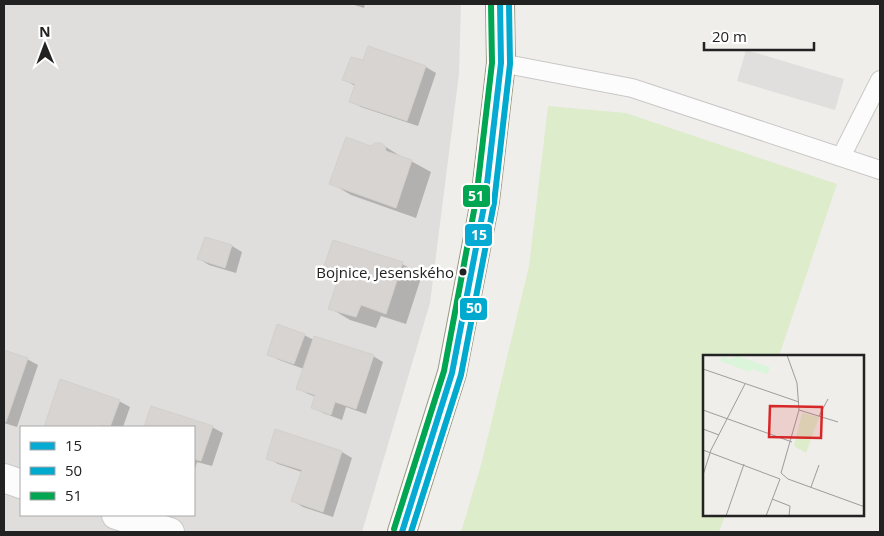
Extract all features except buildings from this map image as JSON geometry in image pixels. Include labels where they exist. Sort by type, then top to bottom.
[{"type":"street","points":[[402,532],[452,373],[485,201],[501,63],[500,4]]},
{"type":"street","points":[[4,478],[20,484]]},
{"type":"street","points":[[119,516],[170,532]]},
{"type":"lane","points":[[501,63],[632,88],[880,170]]},
{"type":"lane","points":[[841,156],[880,80]]},
{"type":"shaded area","points":[[4,4],[461,4],[459,74],[430,303],[362,532],[4,532]]},
{"type":"shaded area","points":[[746,50],[844,79],[835,110],[737,81]]},
{"type":"green space","points":[[548,106],[626,113],[837,184],[779,355],[703,355],[703,516],[725,516],[719,532],[461,532],[481,465],[529,266]]},
{"type":"transit line","name":"51","points":[[394,529],[444,371],[476,200],[492,63],[491,4]]},
{"type":"transit line","name":"15","points":[[402,532],[452,373],[485,201],[501,63],[500,4]]},
{"type":"transit line","name":"50","points":[[411,532],[461,375],[494,203],[510,64],[509,4]]},
{"type":"place","name":"Bojnice, Jesenského","points":[[463,272]]}]
